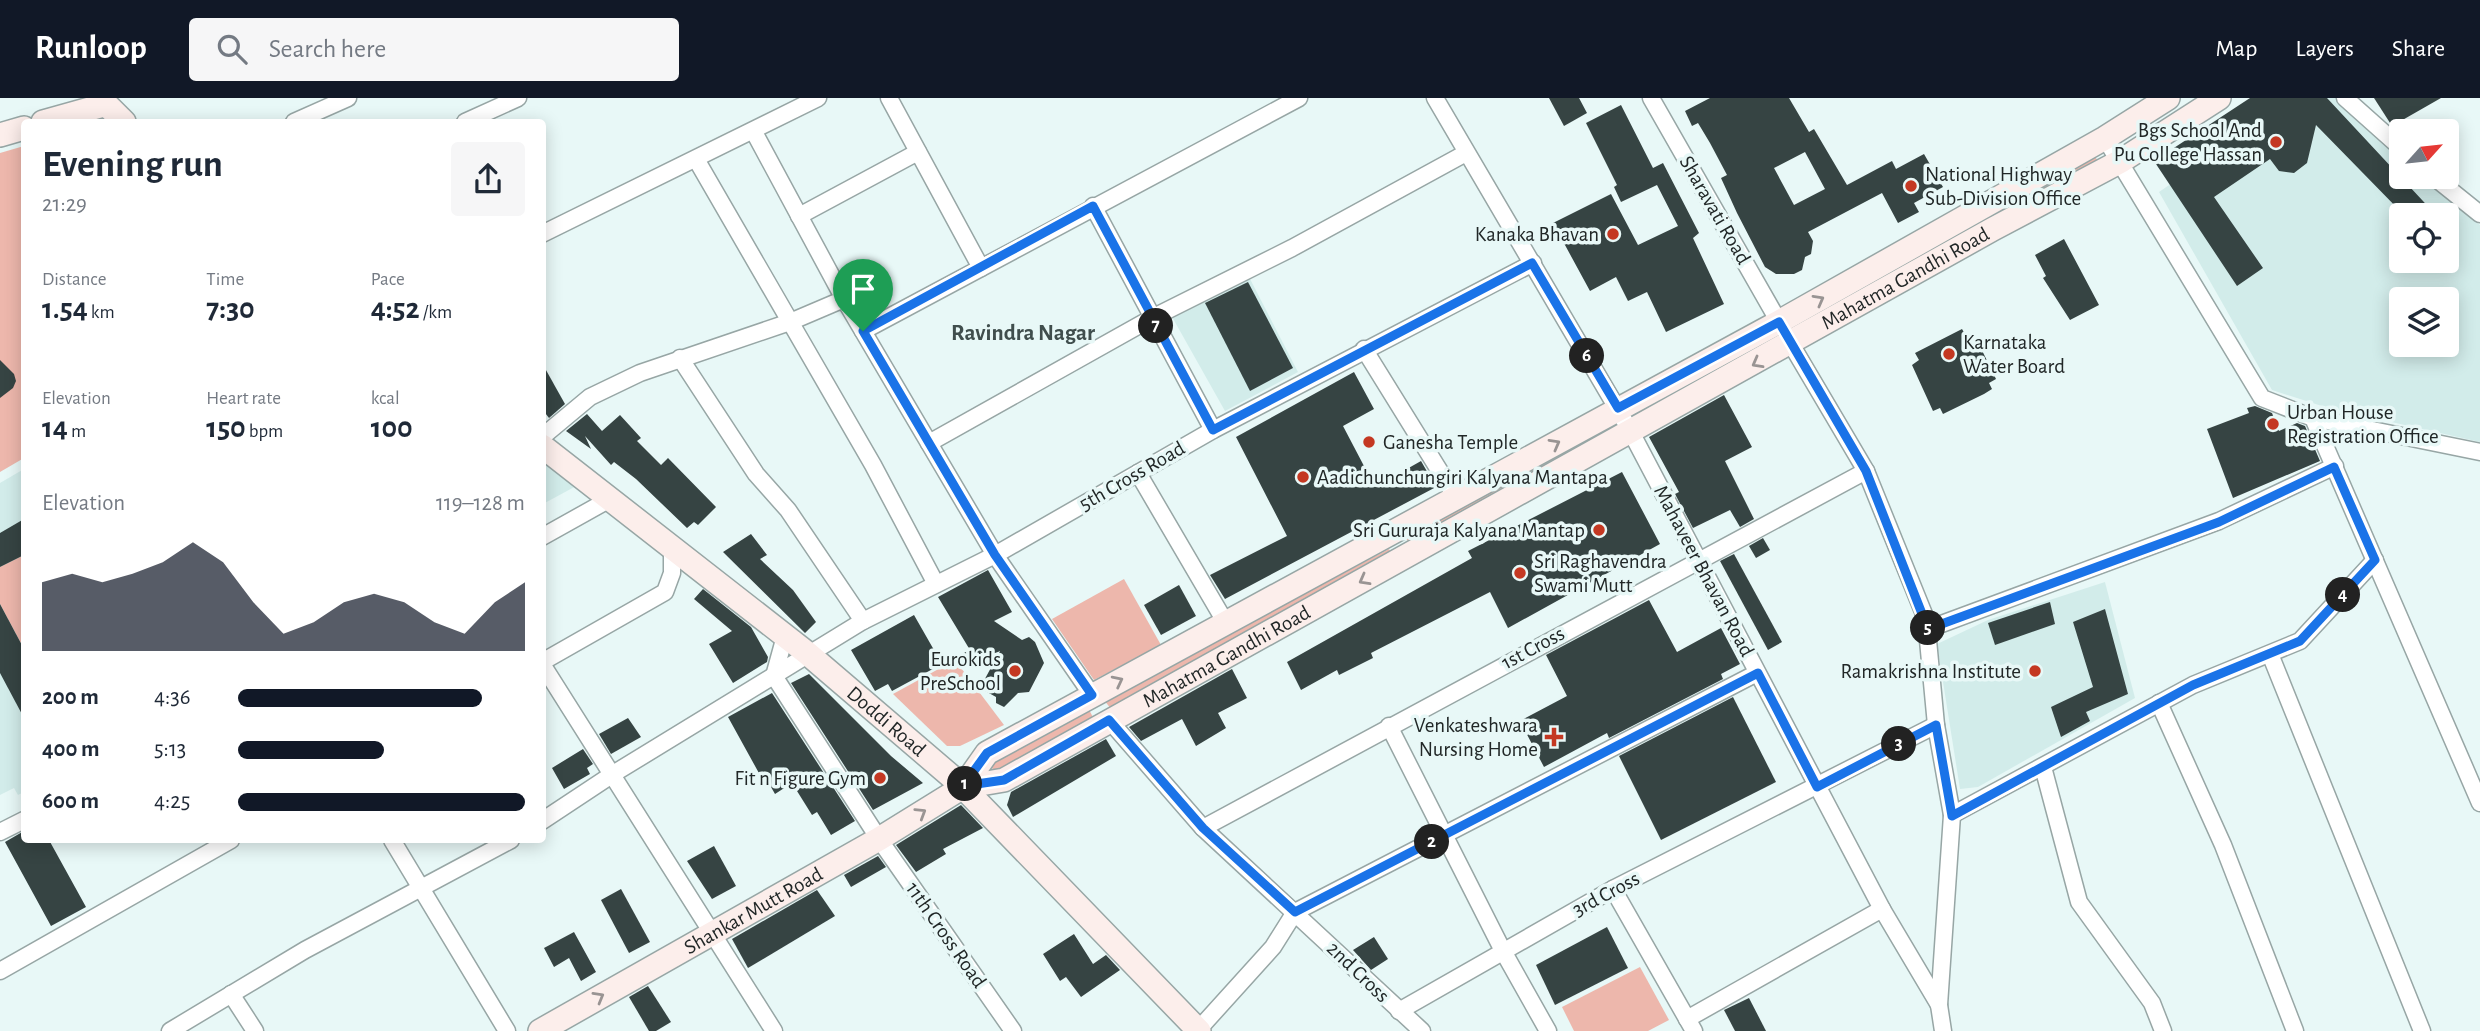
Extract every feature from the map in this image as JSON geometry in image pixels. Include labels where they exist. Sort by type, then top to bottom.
[{"type":"street","points":[[301,119],[348,98]]},
{"type":"street","points":[[472,119],[518,98]]},
{"type":"street","points":[[546,232],[754,132],[818,98]]},
{"type":"street","points":[[889,98],[981,268]]},
{"type":"street","points":[[863,331],[1299,98]]},
{"type":"street","name":"Mahaveer Bhavan Road","points":[[1435,98],[1618,408],[1882,909],[1939,1005]]},
{"type":"street","name":"Sharavati Road","points":[[1651,98],[1779,322]]},
{"type":"street","name":"Mahatma Gandhi Road","points":[[963,786],[1004,780],[1791,344],[1993,229],[2121,161],[2220,98]]},
{"type":"street","points":[[2345,98],[2389,137]]},
{"type":"street","points":[[52,119],[109,100],[122,119]]},
{"type":"street","name":"Mahatma Gandhi Road","points":[[963,786],[987,753],[1227,625],[1779,322],[2105,138],[2160,100]]},
{"type":"street","points":[[0,135],[21,129]]},
{"type":"street","points":[[754,132],[844,299],[995,555],[1109,720]]},
{"type":"street","points":[[2105,138],[2262,398],[2314,418],[2480,452]]},
{"type":"street","points":[[799,216],[918,152]]},
{"type":"street","points":[[929,443],[1152,318],[1292,247],[1466,153]]},
{"type":"street","points":[[696,159],[892,500],[936,584]]},
{"type":"street","points":[[2449,189],[2480,214]]},
{"type":"street","points":[[1093,206],[1213,430]]},
{"type":"street","name":"5th Cross Road","points":[[546,818],[612,774],[863,621],[995,555],[1213,430],[1532,263]]},
{"type":"street","points":[[546,434],[590,397],[640,373],[790,322],[844,299]]},
{"type":"street","points":[[1779,322],[1866,471],[1928,629],[1936,725],[1952,816],[1939,1005],[1943,1031]]},
{"type":"street","points":[[1364,349],[1457,499]]},
{"type":"street","points":[[680,358],[756,474],[788,510],[863,621]]},
{"type":"street","points":[[2314,418],[2480,803]]},
{"type":"street","name":"Doddi Road","points":[[546,449],[807,653],[963,786],[1198,1031]]},
{"type":"street","points":[[1928,629],[2219,522],[2334,467]]},
{"type":"street","name":"1st Cross","points":[[1203,828],[1866,471]]},
{"type":"street","points":[[1138,473],[1227,625]]},
{"type":"street","points":[[546,535],[610,499]]},
{"type":"street","points":[[1392,534],[1403,558]]},
{"type":"street","points":[[546,661],[665,592],[672,573],[673,550]]},
{"type":"street","points":[[1952,816],[2193,685],[2300,641],[2375,560]]},
{"type":"street","points":[[774,676],[785,636]]},
{"type":"street","points":[[2270,654],[2422,1031]]},
{"type":"street","points":[[546,669],[774,1031]]},
{"type":"street","points":[[1198,1031],[1273,947],[1295,912],[1625,739],[1758,673]]},
{"type":"street","name":"11th Cross Road","points":[[774,676],[879,839],[1013,1031]]},
{"type":"street","points":[[2159,703],[2223,845],[2295,1031]]},
{"type":"street","name":"2nd Cross","points":[[1109,720],[1203,828],[1422,1031]]},
{"type":"street","name":"3rd Cross","points":[[1399,1011],[1613,889],[1936,725]]},
{"type":"street","points":[[1389,726],[1503,951],[1548,1031]]},
{"type":"street","points":[[2043,767],[2080,902],[2152,1003],[2163,1031]]},
{"type":"street","name":"Shankar Mutt Road","points":[[540,1031],[879,839],[963,786]]},
{"type":"street","points":[[0,832],[21,822]]},
{"type":"street","points":[[0,971],[226,843]]},
{"type":"street","points":[[394,843],[507,1031]]},
{"type":"street","points":[[170,1031],[305,950],[507,843]]},
{"type":"street","points":[[1613,889],[1690,1025],[1882,909]]},
{"type":"street","points":[[231,994],[255,1031]]},
{"type":"shaded area","points":[[2296,98],[2336,98],[2389,144],[2389,189],[2439,189],[2455,203],[2389,203],[2389,273],[2459,273],[2459,207],[2480,225],[2480,442],[2325,407],[2272,390],[2159,192]]},
{"type":"shaded area","points":[[21,147],[21,460],[0,472],[0,153]]},
{"type":"shaded area","points":[[2094,154],[2098,162],[1796,330],[1795,324]]},
{"type":"shaded area","points":[[1248,275],[1298,372],[1225,411],[1171,315]]},
{"type":"shaded area","points":[[1615,419],[1619,427],[1411,547],[1406,538]]},
{"type":"shaded area","points":[[546,461],[578,485],[546,502]]},
{"type":"shaded area","points":[[21,471],[21,794],[18,795],[14,788],[0,795],[0,483]]},
{"type":"shaded area","points":[[1389,549],[1393,557],[1111,709],[1104,700]]},
{"type":"shaded area","points":[[21,556],[21,643],[0,604],[0,567]]},
{"type":"shaded area","points":[[1124,579],[1161,645],[1094,680],[1052,619]]},
{"type":"shaded area","name":"Ramakrishna Institute","points":[[2105,582],[2135,698],[1978,787],[1960,789],[1937,644],[1988,620]]},
{"type":"shaded area","points":[[955,660],[1004,725],[960,746],[947,746],[893,694]]},
{"type":"shaded area","points":[[1088,708],[1094,719],[996,774],[990,765]]},
{"type":"shaded area","points":[[1640,967],[1669,1020],[1648,1031],[1574,1031],[1562,1007]]},
{"type":"building","points":[[1549,98],[1579,98],[1587,113],[1564,126]]},
{"type":"building","points":[[1710,98],[1789,98],[1809,132],[1814,129],[1847,185],[1892,161],[1896,169],[1924,154],[1943,187],[1914,203],[1919,212],[1898,223],[1882,193],[1808,232],[1813,241],[1811,254],[1805,257],[1802,270],[1794,274],[1776,274],[1765,267],[1737,213],[1721,178],[1727,175],[1710,143],[1698,123],[1692,126],[1685,111]],"holes":[[[1805,152],[1825,189],[1794,205],[1774,168]]]},
{"type":"building","points":[[2250,98],[2327,98],[2389,165],[2389,189],[2412,189],[2425,203],[2392,203],[2316,125],[2307,163],[2294,173],[2279,171],[2270,159],[2214,197],[2263,268],[2237,286],[2154,161]]},
{"type":"building","points":[[2374,98],[2441,98],[2404,119],[2389,119],[2389,121]]},
{"type":"building","points":[[1621,105],[1653,168],[1663,163],[1699,233],[1693,238],[1724,304],[1666,332],[1647,292],[1628,301],[1616,277],[1590,291],[1553,223],[1611,194],[1638,245],[1678,226],[1657,185],[1621,202],[1614,187],[1617,185],[1586,123]]},
{"type":"building","points":[[2064,239],[2099,305],[2070,320],[2043,278],[2046,276],[2035,255]]},
{"type":"building","points":[[1248,282],[1293,368],[1250,391],[1205,303]]},
{"type":"building","points":[[1962,329],[1966,336],[1973,332],[1996,379],[1989,383],[1992,389],[1943,414],[1940,408],[1933,411],[1912,365],[1919,360],[1915,353]]},
{"type":"building","points":[[0,360],[14,374],[16,381],[13,388],[0,398]]},
{"type":"building","points":[[546,370],[565,404],[549,418],[546,414]]},
{"type":"building","points":[[1354,372],[1374,409],[1343,426],[1375,487],[1421,461],[1436,487],[1225,599],[1210,575],[1287,536],[1236,437]]},
{"type":"building","points":[[1724,395],[1752,447],[1725,461],[1754,519],[1740,527],[1730,510],[1693,528],[1675,494],[1679,492],[1649,437]]},
{"type":"building","points":[[2255,406],[2272,413],[2279,431],[2297,423],[2305,426],[2320,461],[2233,498],[2207,429],[2249,413],[2247,408]]},
{"type":"building","points":[[587,414],[602,431],[620,415],[641,438],[637,441],[661,465],[668,458],[716,507],[698,525],[694,522],[687,528],[636,479],[614,462],[611,465],[585,436],[591,449],[566,431]]},
{"type":"building","points":[[1622,472],[1660,544],[1508,628],[1490,592],[1371,653],[1373,658],[1339,675],[1337,670],[1301,690],[1287,662],[1472,558],[1468,551]]},
{"type":"building","points":[[21,521],[21,556],[0,567],[0,533]]},
{"type":"building","points":[[751,534],[767,555],[760,559],[793,590],[816,622],[805,633],[723,552]]},
{"type":"building","points":[[1763,538],[1770,550],[1756,558],[1749,546]]},
{"type":"building","points":[[1734,554],[1782,642],[1768,650],[1720,561]]},
{"type":"building","points":[[988,570],[1012,612],[994,621],[1022,640],[1029,637],[1035,642],[1044,663],[1029,692],[1018,693],[1004,707],[996,703],[996,697],[980,688],[1000,651],[966,668],[958,656],[970,650],[938,597]]},
{"type":"building","points":[[1179,585],[1196,616],[1161,635],[1144,605]]},
{"type":"building","points":[[703,589],[751,627],[768,657],[767,662],[733,683],[709,644],[732,631],[694,599]]},
{"type":"building","points":[[1649,600],[1677,652],[1721,628],[1740,664],[1721,674],[1723,679],[1609,738],[1607,733],[1544,767],[1520,721],[1567,696],[1546,655]]},
{"type":"building","points":[[2050,602],[2055,624],[1995,645],[1988,623]]},
{"type":"building","points":[[0,604],[21,643],[21,712],[0,673]]},
{"type":"building","points":[[2105,609],[2128,694],[2086,712],[2090,721],[2061,737],[2051,707],[2093,687],[2073,622]]},
{"type":"building","points":[[914,615],[942,664],[892,691],[888,684],[875,691],[851,650]]},
{"type":"building","points":[[1232,669],[1247,698],[1218,713],[1226,728],[1196,746],[1182,719],[1141,741],[1129,727]]},
{"type":"building","points":[[809,674],[891,756],[923,783],[873,810],[791,683]]},
{"type":"building","points":[[772,693],[855,821],[831,835],[817,812],[812,815],[792,783],[775,794],[763,773],[760,775],[728,717]]},
{"type":"building","points":[[1733,697],[1776,782],[1661,840],[1619,756]]},
{"type":"building","points":[[628,718],[641,737],[611,754],[599,734]]},
{"type":"building","points":[[1106,739],[1116,756],[1013,817],[1007,805],[1011,792]]},
{"type":"building","points":[[583,749],[593,764],[587,768],[590,774],[564,789],[552,768]]},
{"type":"building","points":[[961,805],[983,828],[943,849],[946,854],[916,872],[896,845]]},
{"type":"building","points":[[21,833],[21,843],[51,843],[86,907],[51,926],[5,842]]},
{"type":"building","points":[[714,846],[736,886],[712,899],[687,861]]},
{"type":"building","points":[[878,856],[886,867],[851,887],[844,875]]},
{"type":"building","points":[[621,889],[650,942],[629,953],[601,900]]},
{"type":"building","points":[[817,890],[835,916],[748,968],[732,939]]},
{"type":"building","points":[[1607,927],[1628,968],[1555,1005],[1536,965]]},
{"type":"building","points":[[574,932],[596,972],[581,981],[569,958],[554,967],[544,948]]},
{"type":"building","points":[[1074,934],[1093,964],[1106,955],[1120,970],[1081,997],[1066,977],[1060,981],[1043,954]]},
{"type":"building","points":[[1374,937],[1388,959],[1371,970],[1353,950]]},
{"type":"building","points":[[648,986],[671,1022],[656,1031],[649,1031],[629,997]]},
{"type":"building","points":[[1749,998],[1766,1031],[1735,1031],[1724,1010]]},
{"type":"place","name":"Bgs School And Pu College Hassan","points":[[2276,142]]},
{"type":"place","name":"National Highway Sub-Division Office","points":[[1911,186]]},
{"type":"place","name":"Kanaka Bhavan","points":[[1613,234]]},
{"type":"place","name":"Karnataka Water Board","points":[[1949,354]]},
{"type":"place","name":"Urban House Registration Office","points":[[2273,424]]},
{"type":"place","name":"Ganesha Temple","points":[[1369,442]]},
{"type":"place","name":"Aadichunchungiri Kalyana Mantapa","points":[[1303,477]]},
{"type":"place","name":"Sri Gururaja Kalyana Mantap","points":[[1599,530]]},
{"type":"place","name":"Sri Raghavendra Swami Mutt","points":[[1520,573]]},
{"type":"place","name":"Eurokids PreSchool","points":[[1015,671]]},
{"type":"place","name":"Ramakrishna Institute","points":[[2035,671]]},
{"type":"place","name":"Venkateshwara Nursing Home","points":[[1554,737]]},
{"type":"place","name":"Fit n Figure Gym","points":[[880,778]]},
{"type":"district","name":"Ravindra Nagar","points":[[1023,333]]},
{"type":"route","points":[[1093,206],[1213,430],[1532,263],[1618,408],[1779,322],[1866,471],[1928,629],[2219,522],[2334,467],[2375,560],[2300,641],[2193,685],[1952,816],[1936,725],[1817,787],[1758,673],[1625,739],[1295,912],[1203,828],[1109,720],[1004,780],[963,786],[987,753],[1092,695],[995,555],[863,331],[1015,251],[1093,206]]}]
